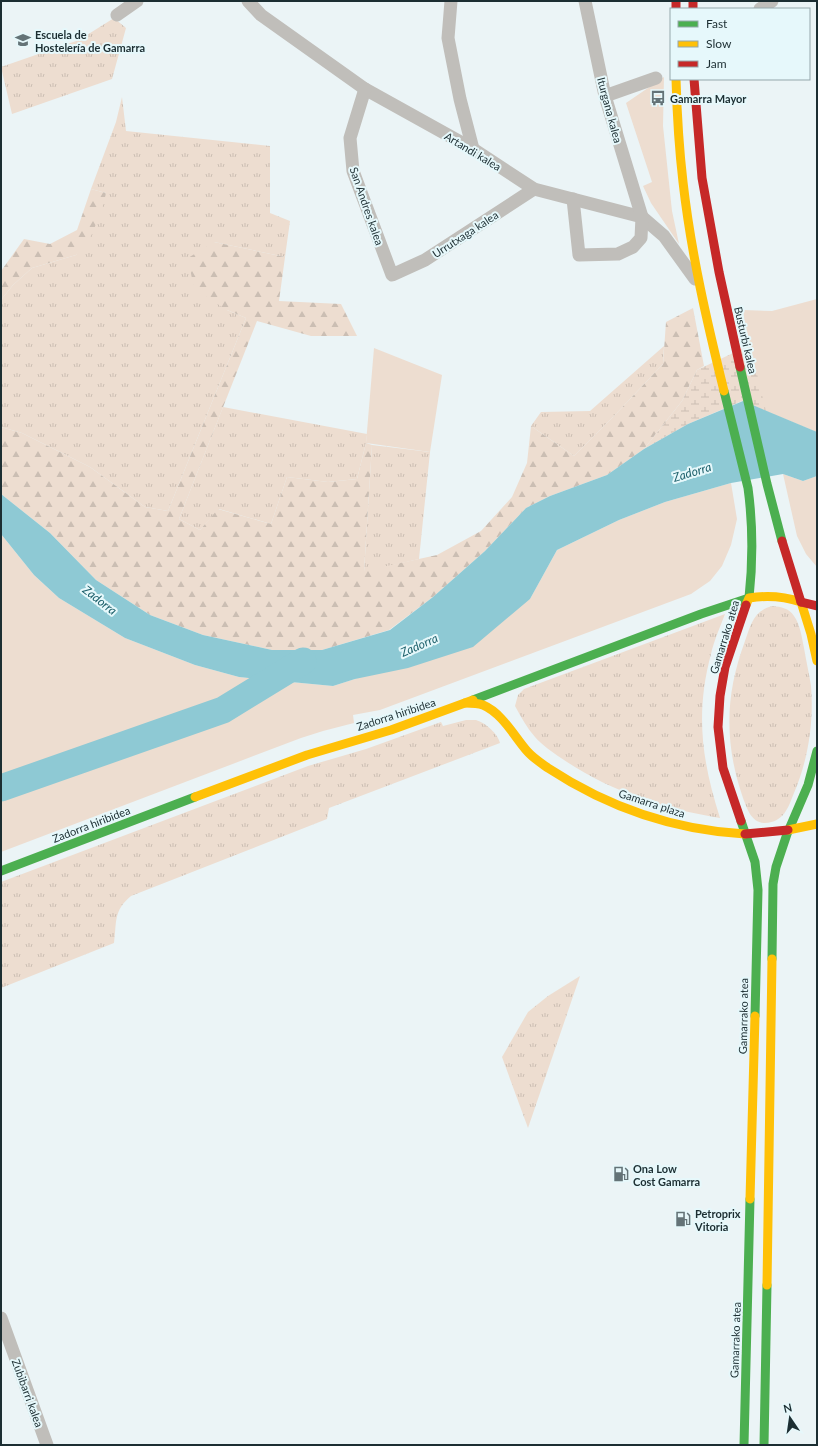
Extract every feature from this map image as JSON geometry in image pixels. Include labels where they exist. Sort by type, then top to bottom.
[{"type":"main road","points":[[676,80],[681,174],[699,284],[748,488],[752,511],[754,541],[753,571],[749,598]]},
{"type":"main road","name":"Busturbi kalea","points":[[694,80],[702,178],[727,312],[767,484],[785,552],[801,602]]},
{"type":"main road","name":"Zadorra hiribidea","points":[[1,870],[326,748],[392,730],[701,614],[749,598],[769,595],[784,597],[817,606]]},
{"type":"main road","name":"Gamarrako atea","points":[[744,1445],[758,890],[755,862],[723,768],[718,727],[720,696],[725,667],[749,598]]},
{"type":"main road","points":[[801,602],[811,634],[817,661]]},
{"type":"main road","points":[[504,696],[510,686]]},
{"type":"main road","name":"Gamarra plaza","points":[[465,703],[483,705],[506,725],[528,752],[550,770],[583,789],[621,807],[662,821],[727,834],[788,830],[817,824]]},
{"type":"main road","points":[[504,706],[506,725]]},
{"type":"main road","points":[[764,1445],[773,884],[777,859],[811,774],[817,751]]},
{"type":"street","points":[[117,15],[137,1]]},
{"type":"street","name":"Artandi kalea","points":[[248,1],[261,16],[366,89],[473,149],[534,189],[642,217],[664,236],[699,284]]},
{"type":"street","points":[[451,1],[448,38],[460,99],[473,149]]},
{"type":"street","name":"Iturgana kalea","points":[[585,1],[605,96],[642,217]]},
{"type":"street","points":[[762,8],[772,1]]},
{"type":"street","points":[[605,96],[656,78]]},
{"type":"street","name":"San Andres kalea","points":[[366,89],[350,138],[353,171],[392,275]]},
{"type":"street","name":"Urrutxaga kalea","points":[[392,275],[425,260],[534,189]]},
{"type":"street","points":[[573,199],[579,255],[618,254],[633,248],[641,238],[642,217]]},
{"type":"street","name":"Zubibarri kalea","points":[[1,1318],[47,1445]]},
{"type":"green space","points":[[114,18],[126,28],[112,79],[12,114],[1,67],[79,40]]},
{"type":"green space","points":[[664,77],[663,126],[672,211],[679,244],[651,203],[643,186],[652,182],[626,103]]},
{"type":"green space","points":[[122,97],[126,131],[270,146],[270,213],[290,221],[285,257],[214,242],[227,310],[246,318],[168,511],[145,507],[90,467],[22,433],[1,427],[1,300],[13,285],[32,268],[76,255],[106,193],[91,189],[116,122]]},
{"type":"green space","points":[[91,189],[106,193],[102,210],[91,236],[76,255],[32,268],[13,285],[1,300],[1,271],[24,239],[50,244],[77,230]]},
{"type":"green space","points":[[214,242],[285,257],[279,301],[341,304],[357,336],[311,336],[257,321],[179,519],[200,530],[218,509],[271,524],[287,477],[328,482],[357,479],[366,443],[372,445],[364,571],[437,555],[481,531],[512,497],[527,463],[531,426],[574,456],[663,364],[666,322],[693,308],[704,366],[697,370],[682,401],[644,449],[607,475],[550,496],[526,508],[485,551],[433,597],[389,630],[322,650],[272,650],[203,635],[150,615],[96,580],[50,533],[1,494],[1,427],[22,433],[90,467],[145,507],[168,511],[246,318],[227,310],[194,289],[188,258]]},
{"type":"green space","points":[[817,299],[817,432],[766,411],[743,310],[772,311]]},
{"type":"green space","points":[[780,331],[817,432],[742,401],[688,424],[644,449],[682,401],[697,370]]},
{"type":"green space","points":[[664,346],[663,364],[574,456],[531,426],[541,412],[590,411]]},
{"type":"green space","points":[[374,348],[442,375],[430,452],[366,443]]},
{"type":"green space","points":[[223,407],[367,434],[357,479],[328,482],[287,477],[271,524],[219,509],[200,530],[179,519]]},
{"type":"green space","points":[[372,445],[430,452],[419,559],[364,572]]},
{"type":"green space","points":[[783,474],[803,481],[817,476],[817,567],[806,554],[797,536]]},
{"type":"green space","points":[[731,483],[737,519],[731,545],[722,566],[710,581],[691,594],[380,710],[353,715],[354,723],[301,738],[1,852],[1,534],[34,575],[59,598],[125,638],[195,665],[239,677],[333,686],[355,679],[530,599],[557,550],[619,520],[665,502]]},
{"type":"green space","points":[[773,606],[782,607],[790,611],[796,619],[799,627],[811,686],[812,714],[809,741],[803,768],[790,804],[781,817],[777,820],[765,823],[753,818],[743,798],[732,758],[729,719],[738,661],[749,629],[757,614]]},
{"type":"green space","points":[[725,614],[714,644],[706,676],[702,717],[705,757],[720,818],[658,804],[618,789],[579,770],[551,751],[535,737],[529,730],[515,706],[518,695],[524,689]]},
{"type":"green space","points":[[466,720],[476,720],[484,724],[491,729],[500,743],[329,808],[327,819],[131,896],[121,907],[117,917],[114,943],[1,988],[1,882],[308,766],[366,749],[441,722],[443,726]]},
{"type":"green space","points":[[580,976],[528,1128],[502,1057],[528,1012],[548,996]]},
{"type":"water","name":"Zadorra","points":[[743,401],[817,432],[817,476],[803,481],[783,474],[731,483],[665,502],[619,520],[557,550],[530,599],[473,647],[408,668],[355,679],[333,686],[239,677],[195,665],[125,638],[59,598],[34,575],[1,534],[1,494],[50,533],[96,580],[150,615],[203,635],[272,650],[322,650],[390,630],[433,597],[485,551],[526,508],[550,496],[607,475],[644,449],[688,424]]},
{"type":"waterway","points":[[1,788],[223,710],[303,661]]},
{"type":"traffic: fast","points":[[740,367],[767,484],[782,541]]},
{"type":"traffic: fast","points":[[724,391],[748,488],[752,543],[749,598]]},
{"type":"traffic: fast","points":[[473,700],[701,614],[749,598]]},
{"type":"traffic: fast","points":[[772,959],[773,884],[776,867],[787,834],[808,785],[817,751]]},
{"type":"traffic: fast","points":[[1,871],[195,797]]},
{"type":"traffic: fast","points":[[741,821],[755,862],[758,890],[755,1016]]},
{"type":"traffic: fast","points":[[744,1445],[750,1199]]},
{"type":"traffic: fast","points":[[764,1445],[767,1285]]},
{"type":"traffic: slow","points":[[676,80],[680,156],[690,235],[724,391]]},
{"type":"traffic: slow","points":[[746,605],[749,598],[763,597],[782,597],[801,602],[811,634],[817,661]]},
{"type":"traffic: slow","points":[[195,797],[307,755],[391,730],[473,700]]},
{"type":"traffic: slow","points":[[465,703],[483,705],[496,713],[534,758],[594,795],[667,822],[692,828],[745,834]]},
{"type":"traffic: slow","points":[[788,830],[817,824]]},
{"type":"traffic: slow","points":[[767,1285],[772,959]]},
{"type":"traffic: slow","points":[[750,1199],[755,1016]]},
{"type":"traffic: jam","points":[[676,1],[676,8]]},
{"type":"traffic: jam","points":[[693,1],[693,8]]},
{"type":"traffic: jam","points":[[694,80],[702,178],[719,272],[740,367]]},
{"type":"traffic: jam","points":[[782,541],[801,602]]},
{"type":"traffic: jam","points":[[801,602],[817,606]]},
{"type":"traffic: jam","points":[[741,821],[723,768],[718,727],[720,696],[725,667],[746,605]]},
{"type":"traffic: jam","points":[[745,834],[788,830]]},
{"type":"place","name":"Escuela de Hostelería de Gamarra","points":[[23,40]]},
{"type":"place","name":"Gamarra Mayor","points":[[658,98]]},
{"type":"place","name":"Ona Low Cost Gamarra","points":[[621,1174]]},
{"type":"place","name":"Petroprix Vitoria","points":[[683,1219]]}]
